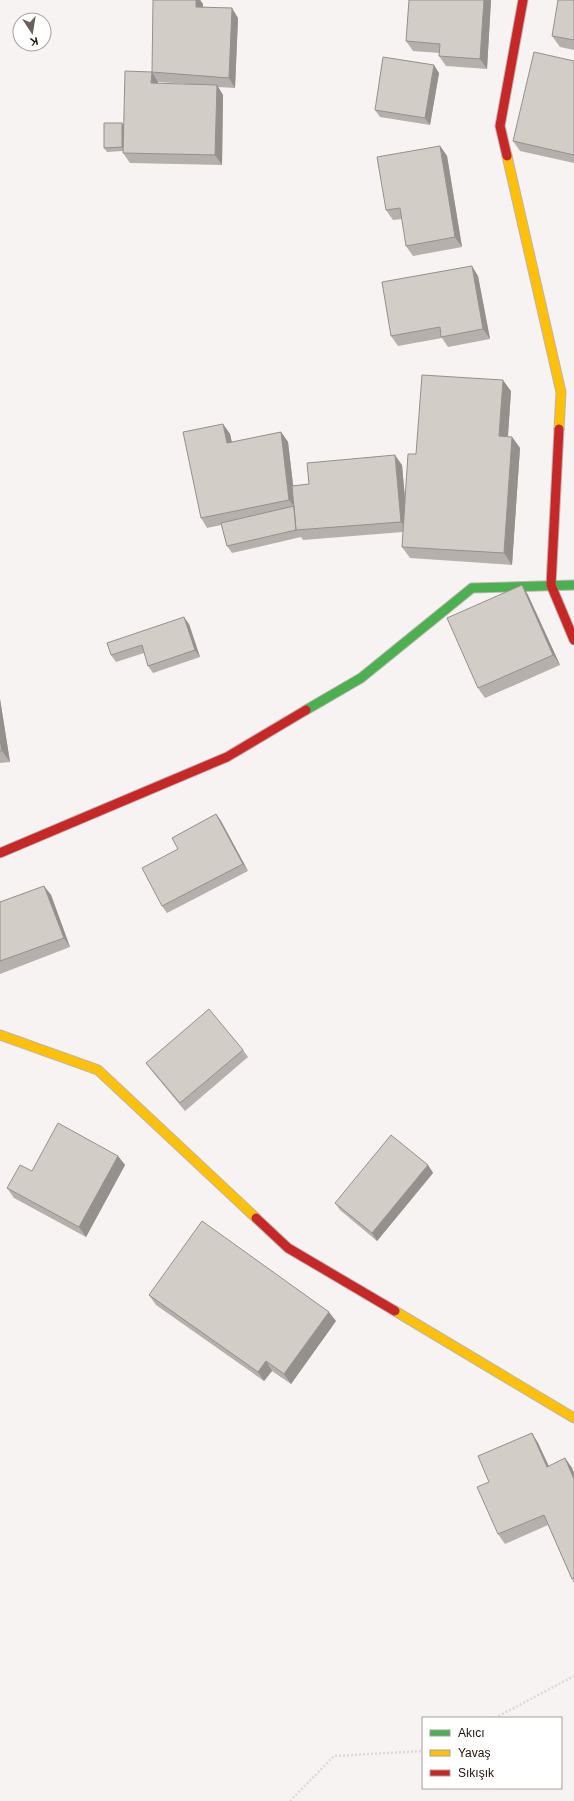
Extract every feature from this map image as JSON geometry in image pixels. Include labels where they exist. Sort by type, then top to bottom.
[{"type":"street","points":[[523,0],[500,126],[560,392],[551,585],[574,640]]},
{"type":"street","points":[[0,853],[227,758],[361,678],[472,588],[574,585]]},
{"type":"street","points":[[0,1035],[98,1070],[288,1248],[574,1418]]},
{"type":"path","points":[[497,1717],[574,1676]]},
{"type":"path","points":[[290,1801],[334,1756],[422,1751]]},
{"type":"building","points":[[153,0],[196,0],[196,7],[232,8],[229,78],[152,72]]},
{"type":"building","points":[[409,0],[484,0],[480,59],[439,56],[440,44],[406,41]]},
{"type":"building","points":[[558,0],[574,0],[574,40],[552,36]]},
{"type":"building","points":[[534,52],[574,61],[574,155],[513,141]]},
{"type":"building","points":[[383,57],[434,65],[425,118],[375,110]]},
{"type":"building","points":[[125,71],[152,72],[151,83],[217,85],[215,155],[123,153]]},
{"type":"building","points":[[104,123],[122,123],[122,147],[104,148]]},
{"type":"building","points":[[440,146],[455,237],[406,246],[400,208],[386,210],[377,157]]},
{"type":"building","points":[[472,266],[483,329],[441,337],[440,327],[391,336],[382,282]]},
{"type":"building","points":[[422,375],[503,380],[499,436],[512,437],[504,553],[402,547],[408,454],[416,454]]},
{"type":"building","points":[[223,424],[227,443],[281,432],[289,500],[201,518],[183,432]]},
{"type":"building","points":[[395,455],[401,522],[296,530],[292,486],[309,484],[307,463]]},
{"type":"building","points":[[294,506],[296,530],[227,546],[221,523]]},
{"type":"building","points":[[522,585],[553,655],[478,688],[447,618]]},
{"type":"building","points":[[184,617],[195,650],[148,666],[142,645],[111,655],[107,643]]},
{"type":"building","points":[[0,738],[2,751],[0,751]]},
{"type":"building","points":[[216,814],[243,864],[162,906],[142,868],[178,849],[172,838]]},
{"type":"building","points":[[44,886],[64,938],[0,961],[0,902]]},
{"type":"building","points":[[209,1009],[243,1050],[180,1103],[146,1063]]},
{"type":"building","points":[[58,1123],[118,1156],[79,1227],[7,1188],[20,1165],[32,1171]]},
{"type":"building","points":[[391,1135],[428,1165],[372,1233],[335,1203]]},
{"type":"building","points":[[202,1221],[329,1312],[284,1374],[266,1361],[258,1372],[149,1295]]},
{"type":"building","points":[[532,1433],[547,1467],[565,1458],[574,1479],[574,1578],[572,1579],[544,1515],[498,1534],[477,1487],[489,1482],[478,1456]]},
{"type":"traffic: fast","points":[[306,710],[361,678],[472,588],[574,585]]},
{"type":"traffic: slow","points":[[507,156],[561,392],[559,429]]},
{"type":"traffic: slow","points":[[0,1035],[98,1070],[256,1218]]},
{"type":"traffic: slow","points":[[395,1311],[574,1418]]},
{"type":"traffic: jam","points":[[507,156],[500,126],[523,0]]},
{"type":"traffic: jam","points":[[559,429],[551,585],[574,640]]},
{"type":"traffic: jam","points":[[0,853],[227,757],[306,710]]},
{"type":"traffic: jam","points":[[256,1218],[288,1248],[395,1311]]}]
